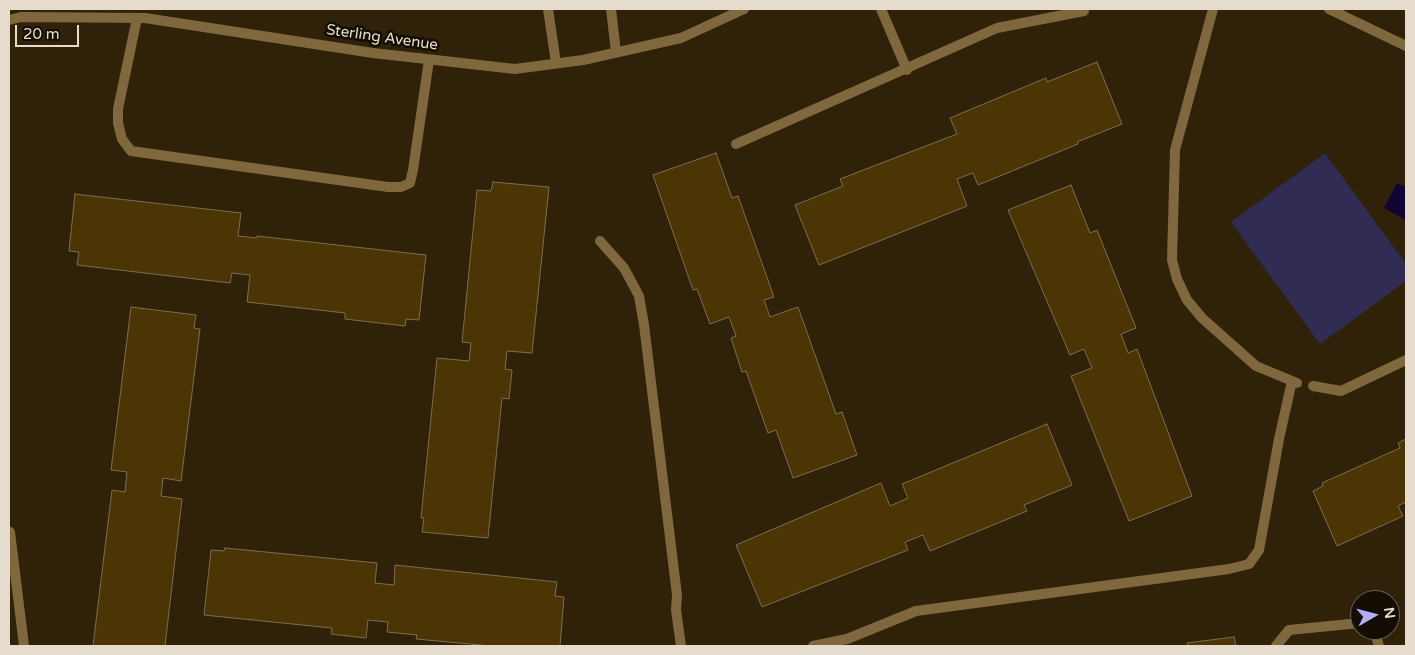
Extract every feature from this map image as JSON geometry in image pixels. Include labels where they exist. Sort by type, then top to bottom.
[{"type":"street","points":[[548,9],[556,63]]},
{"type":"street","points":[[611,9],[616,52]]},
{"type":"street","name":"Sterling Avenue","points":[[9,20],[22,17],[137,18],[429,60],[515,69],[616,52],[681,38],[744,9]]},
{"type":"street","points":[[881,9],[906,70]]},
{"type":"street","points":[[813,646],[847,638],[916,611],[1229,569],[1249,564],[1259,550],[1279,439],[1295,382],[1256,366],[1202,318],[1187,300],[1177,279],[1172,260],[1175,150],[1213,9]]},
{"type":"street","points":[[1330,9],[1406,46]]},
{"type":"street","points":[[736,144],[997,28],[1084,11]]},
{"type":"street","points":[[137,18],[118,110],[118,123],[122,139],[131,151],[388,187],[401,187],[410,183],[413,170],[429,60]]},
{"type":"street","points":[[600,241],[633,282],[641,306],[676,585],[676,610],[681,646]]},
{"type":"street","points":[[1313,386],[1341,391],[1406,360]]},
{"type":"street","points":[[10,532],[24,646]]},
{"type":"street","points":[[1276,646],[1289,630],[1350,624]]},
{"type":"shaded area","points":[[1325,153],[1406,264],[1406,281],[1320,344],[1231,222]]},
{"type":"shaded area","points":[[1397,183],[1406,187],[1406,220],[1384,208]]},
{"type":"building","points":[[1097,62],[1122,124],[978,185],[973,173],[957,179],[967,206],[819,265],[795,205],[843,186],[840,179],[957,134],[950,118],[1046,78],[1047,82]]},
{"type":"building","points":[[716,153],[732,198],[738,196],[774,297],[764,300],[770,317],[798,307],[836,414],[842,412],[857,455],[793,478],[776,430],[768,433],[746,371],[742,372],[731,338],[736,336],[729,317],[710,324],[697,289],[693,290],[653,175]]},
{"type":"building","points":[[493,182],[549,187],[532,353],[507,351],[505,369],[512,370],[509,399],[502,398],[488,538],[422,532],[424,518],[421,518],[437,358],[469,361],[471,343],[462,342],[477,190],[491,191]]},
{"type":"building","points":[[1071,185],[1090,233],[1097,230],[1136,328],[1121,334],[1128,353],[1137,349],[1192,496],[1129,521],[1071,376],[1092,368],[1084,349],[1070,355],[1008,210]]},
{"type":"building","points":[[75,194],[241,213],[238,236],[257,238],[257,236],[426,255],[419,320],[406,319],[405,326],[345,319],[345,313],[247,302],[250,275],[232,273],[230,283],[77,265],[79,252],[69,251]]},
{"type":"building","points":[[131,307],[196,315],[194,328],[200,329],[181,481],[163,478],[161,496],[182,499],[165,646],[93,646],[112,490],[125,492],[127,472],[111,470]]},
{"type":"building","points":[[1047,424],[1072,485],[1024,505],[1027,511],[930,551],[923,535],[905,542],[908,550],[762,607],[736,545],[881,483],[890,506],[908,498],[902,484]]},
{"type":"building","points":[[1406,439],[1406,502],[1398,506],[1403,516],[1337,546],[1313,491],[1323,486],[1322,483],[1400,448],[1398,443]]},
{"type":"building","points":[[225,548],[377,563],[375,583],[394,585],[395,565],[557,582],[555,596],[564,597],[560,646],[491,646],[416,639],[417,635],[387,632],[388,622],[368,620],[366,638],[331,634],[332,628],[204,615],[211,550],[224,551]]},
{"type":"building","points":[[1234,637],[1236,646],[1188,646],[1187,643]]}]
